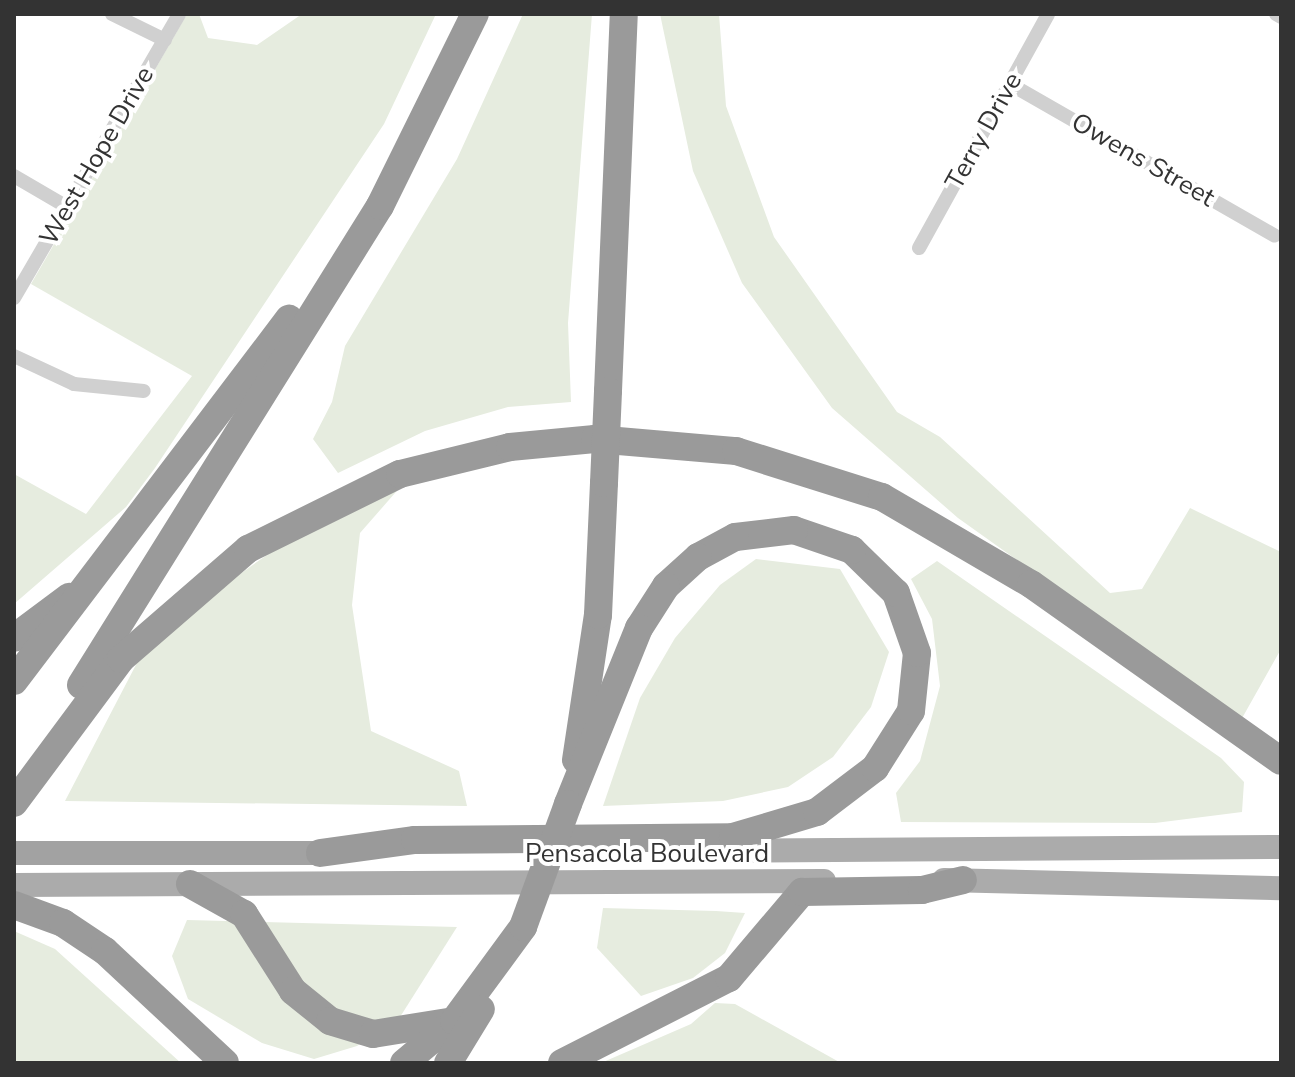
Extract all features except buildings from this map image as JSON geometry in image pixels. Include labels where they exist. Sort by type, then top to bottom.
[{"type":"highway","points":[[14,801],[380,206],[475,14]]},
{"type":"highway","points":[[568,804],[596,630],[624,14]]},
{"type":"highway","points":[[14,681],[102,572],[330,262],[380,206]]},
{"type":"highway","points":[[14,801],[121,659],[248,549],[400,474],[510,447],[595,439],[736,451],[882,497],[1031,584],[1281,761]]},
{"type":"highway","points":[[320,853],[415,840],[733,837],[817,812],[875,768],[911,711],[917,653],[896,593],[852,550],[794,530],[735,537],[698,557],[666,586],[639,628],[568,804],[523,927],[448,1063]]},
{"type":"highway","points":[[14,638],[102,572]]},
{"type":"highway","name":"Pensacola Boulevard","points":[[14,853],[320,853]]},
{"type":"highway","points":[[562,1063],[729,978],[805,891],[922,890],[963,880]]},
{"type":"highway","points":[[190,884],[244,914],[293,991],[330,1021],[373,1034],[454,1021]]},
{"type":"highway","points":[[14,905],[94,943],[225,1063]]},
{"type":"highway","points":[[404,1063],[454,1021],[523,927]]},
{"type":"main road","name":"Pensacola Boulevard","points":[[320,853],[1281,847]]},
{"type":"main road","name":"Pensacola Boulevard","points":[[14,885],[963,880],[1281,888]]},
{"type":"street","points":[[112,14],[165,40]]},
{"type":"street","name":"West Hope Drive","points":[[14,298],[179,14]]},
{"type":"street","name":"Terry Drive","points":[[919,248],[1048,14]]},
{"type":"street","name":"Owens Street","points":[[1010,84],[1275,236]]},
{"type":"street","points":[[14,176],[67,207]]},
{"type":"street","points":[[14,356],[74,384],[144,391]]},
{"type":"shaded area","points":[[187,14],[199,14],[208,38],[257,45],[302,14],[436,14],[384,124],[155,468],[126,507],[14,604],[14,474],[86,514],[192,376],[31,284]]},
{"type":"shaded area","points":[[523,14],[592,14],[568,323],[571,402],[508,407],[425,431],[338,473],[313,439],[332,402],[345,346],[457,159]]},
{"type":"shaded area","points":[[660,14],[719,14],[726,106],[774,237],[897,412],[940,437],[1110,593],[1142,589],[1190,508],[1281,552],[1281,649],[1241,720],[958,518],[832,408],[742,283],[693,171]]},
{"type":"shaded area","points":[[402,485],[360,533],[352,605],[371,731],[459,771],[467,806],[65,801],[139,659],[203,600],[284,543]]},
{"type":"shaded area","points":[[756,559],[840,569],[889,652],[871,707],[833,757],[788,787],[723,801],[603,806],[640,698],[675,638],[720,585]]},
{"type":"shaded area","points":[[937,561],[1221,758],[1244,782],[1242,812],[1155,823],[901,822],[896,793],[920,761],[940,686],[932,619],[911,579]]},
{"type":"shaded area","points":[[603,908],[745,913],[725,953],[693,978],[641,996],[597,948]]},
{"type":"shaded area","points":[[187,920],[457,927],[400,1017],[357,1046],[314,1059],[262,1043],[188,999],[172,956]]},
{"type":"shaded area","points":[[14,931],[55,949],[181,1063],[14,1063]]},
{"type":"shaded area","points":[[715,1003],[735,1004],[841,1063],[601,1063],[691,1024]]}]
